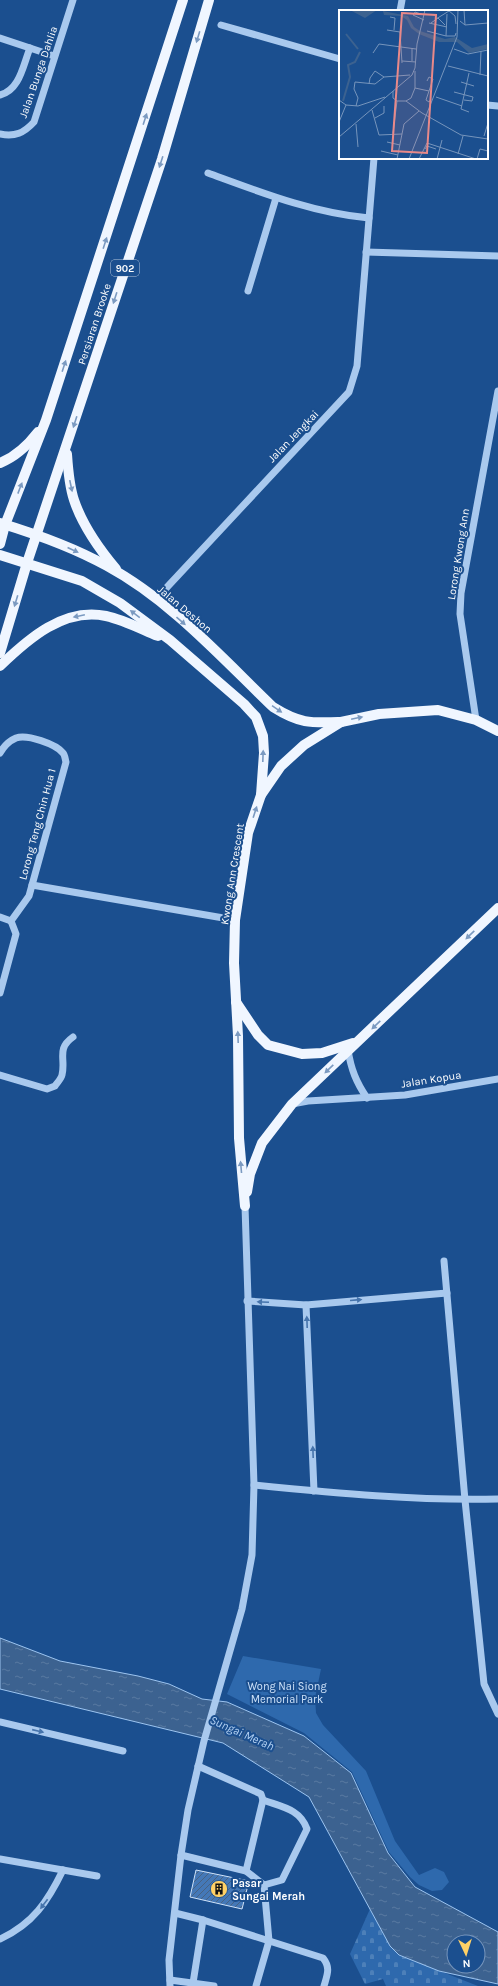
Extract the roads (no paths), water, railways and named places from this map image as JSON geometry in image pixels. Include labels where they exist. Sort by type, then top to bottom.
[{"type":"main road","name":"Persiaran Brooke","points":[[0,544],[3,524],[46,420],[183,0]]},
{"type":"main road","name":"Persiaran Brooke","points":[[0,653],[27,563],[67,448],[162,158],[209,0]]},
{"type":"main road","points":[[0,463],[17,454],[31,441],[46,420]]},
{"type":"main road","points":[[67,448],[69,478],[74,500],[94,539],[122,575]]},
{"type":"main road","name":"Jalan Deshon","points":[[3,524],[38,534],[107,566],[122,575],[156,599],[200,636],[273,707],[285,715],[309,723],[341,722]]},
{"type":"main road","points":[[0,555],[82,581],[120,602],[170,640],[244,704],[256,717],[263,736],[264,753],[261,795]]},
{"type":"main road","points":[[0,666],[48,626],[65,619],[88,614],[107,616],[170,640]]},
{"type":"main road","name":"Kwong Ann Crescent","points":[[245,1206],[239,1138],[238,1036],[235,1000],[235,920],[248,833],[261,795],[281,766],[304,745],[341,722],[379,714],[438,710],[476,720],[498,730]]},
{"type":"main road","points":[[245,1206],[250,1174],[262,1143],[292,1104],[498,908]]},
{"type":"main road","points":[[235,1000],[258,1035],[268,1045],[302,1054],[322,1053],[357,1042]]},
{"type":"street","name":"Jalan Bunga Dahlia","points":[[0,134],[8,136],[26,131],[34,122],[73,0]]},
{"type":"street","points":[[400,10],[402,0]]},
{"type":"street","points":[[221,25],[339,59]]},
{"type":"street","points":[[0,38],[54,56]]},
{"type":"street","points":[[0,95],[9,92],[15,86],[30,48]]},
{"type":"street","points":[[488,105],[498,106]]},
{"type":"street","name":"Jalan Jengkai","points":[[156,599],[349,392],[357,366],[374,159]]},
{"type":"street","points":[[208,173],[276,198],[340,215],[369,218]]},
{"type":"street","points":[[248,291],[276,198]]},
{"type":"street","points":[[366,252],[498,256]]},
{"type":"street","name":"Lorong Kwong Ann","points":[[476,720],[460,614],[461,593],[498,391]]},
{"type":"street","name":"Lorong Teng Chin Hua 1","points":[[0,753],[5,745],[16,738],[25,737],[54,745],[64,753],[66,762],[29,896],[11,921]]},
{"type":"street","points":[[32,885],[235,920]]},
{"type":"street","points":[[0,917],[11,921],[16,934],[0,993]]},
{"type":"street","points":[[0,1075],[47,1089],[55,1086],[62,1075],[62,1050],[66,1041],[73,1037]]},
{"type":"street","points":[[348,1050],[351,1070],[357,1084],[367,1098]]},
{"type":"street","name":"Jalan Kopua","points":[[292,1104],[308,1101],[405,1095],[498,1079]]},
{"type":"street","points":[[214,1986],[193,1983],[170,1983],[170,1960],[181,1856],[188,1810],[204,1741],[248,1584],[252,1555],[254,1485],[245,1206]]},
{"type":"street","points":[[444,1261],[465,1500],[484,1684],[498,1714]]},
{"type":"street","points":[[247,1301],[306,1304],[447,1293]]},
{"type":"street","points":[[306,1304],[314,1491]]},
{"type":"street","points":[[254,1485],[314,1491],[465,1500],[498,1499]]},
{"type":"street","points":[[0,1722],[122,1751]]},
{"type":"street","points":[[198,1766],[261,1794],[263,1800],[246,1871]]},
{"type":"street","points":[[263,1800],[298,1813],[304,1821],[307,1829],[282,1880],[264,1885]]},
{"type":"street","points":[[181,1856],[246,1871],[264,1885],[269,1941],[256,1986]]},
{"type":"street","points":[[0,1859],[97,1876]]},
{"type":"street","points":[[0,1939],[27,1922],[44,1905],[63,1870]]},
{"type":"street","points":[[175,1913],[203,1920],[323,1958],[328,1964],[329,1970],[324,1986]]},
{"type":"street","points":[[193,1983],[203,1920]]},
{"type":"water","name":"Sungai Merah","points":[[0,1638],[60,1661],[138,1676],[169,1684],[202,1699],[227,1702],[304,1736],[351,1773],[388,1853],[415,1887],[498,1932],[498,1984],[453,1974],[486,1974],[486,1934],[446,1934],[446,1973],[399,1955],[390,1946],[309,1797],[223,1743],[0,1689]]},
{"type":"place","name":"Pasar Sungai Merah","points":[[219,1889]]},
{"type":"park label","name":"Wong Nai Siong Memorial Park","points":[[287,1692]]}]
